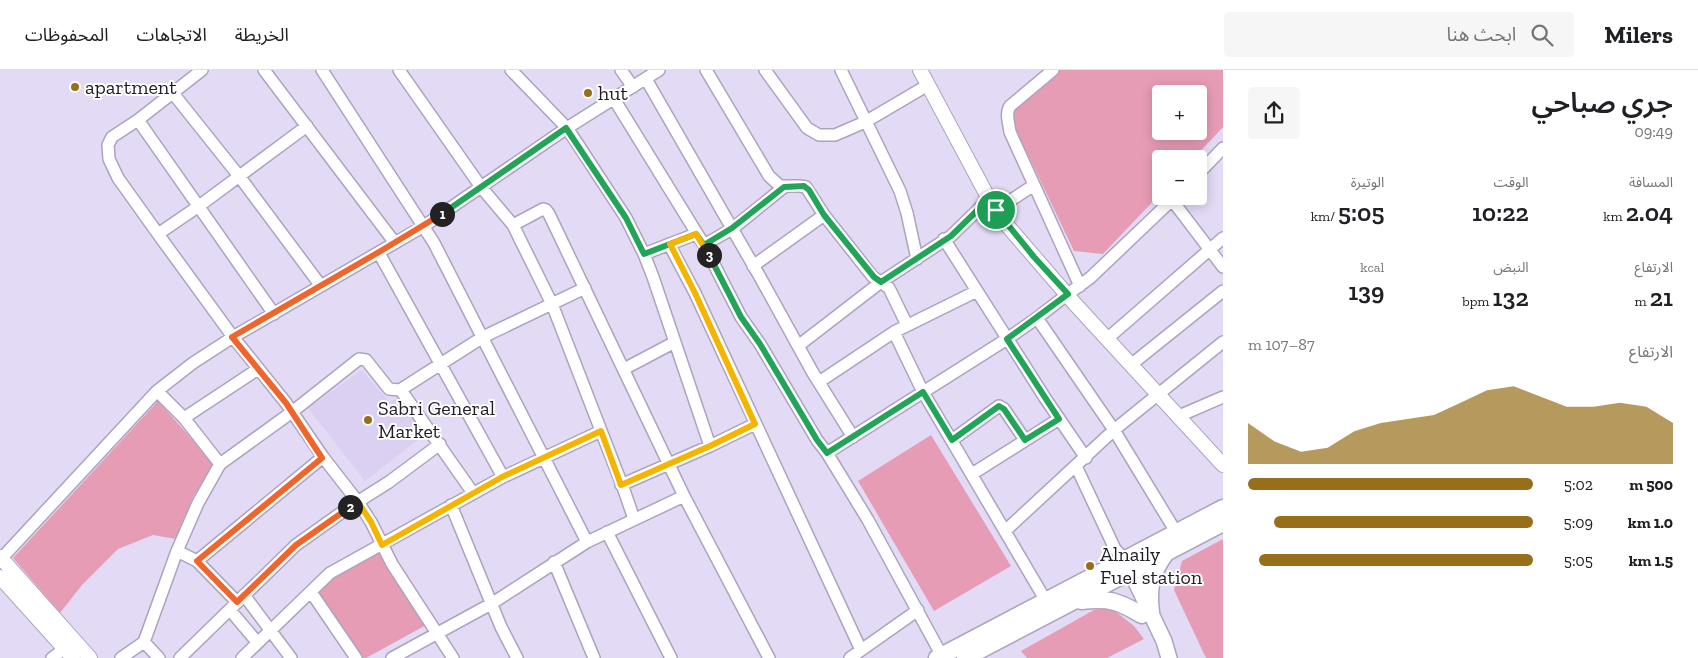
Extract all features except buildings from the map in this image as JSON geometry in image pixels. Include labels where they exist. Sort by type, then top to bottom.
[{"type":"main road","points":[[940,657],[1046,601],[1122,564],[1176,532],[1223,508]]},
{"type":"main road","points":[[966,658],[1077,601],[1122,564],[1167,552],[1223,523]]},
{"type":"main road","points":[[1146,613],[1149,588],[1158,563],[1167,552]]},
{"type":"main road","points":[[1122,564],[1146,613],[1164,641],[1168,658]]},
{"type":"main road","points":[[1077,601],[1095,599],[1118,602],[1146,613]]},
{"type":"street","points":[[202,70],[112,138],[108,145],[109,159],[118,178],[232,337],[292,412],[322,458],[358,502],[371,522],[392,564],[454,658]]},
{"type":"street","points":[[264,70],[395,243]]},
{"type":"street","points":[[322,70],[350,116],[424,226],[483,337],[587,542]]},
{"type":"street","points":[[399,70],[481,187],[513,226],[552,304],[634,520]]},
{"type":"street","points":[[511,70],[566,128],[626,218],[644,254],[710,446]]},
{"type":"street","points":[[622,70],[633,87]]},
{"type":"street","points":[[90,658],[0,558],[157,391],[193,363],[232,337],[424,226],[566,128],[659,70]]},
{"type":"street","points":[[706,70],[774,183],[784,187],[806,187],[824,215],[874,277],[889,288],[907,325]]},
{"type":"street","points":[[765,70],[807,128],[819,135],[835,135],[865,122],[928,85]]},
{"type":"street","points":[[841,70],[900,191],[907,213],[917,260]]},
{"type":"street","points":[[920,70],[992,204],[1022,244],[1179,416],[1220,456]]},
{"type":"street","points":[[1053,70],[1016,100],[1008,109],[1010,132],[1080,286]]},
{"type":"street","points":[[646,79],[798,346],[853,437]]},
{"type":"street","points":[[172,92],[239,176],[321,286]]},
{"type":"street","points":[[614,99],[704,245],[741,317],[760,344],[817,440],[868,520],[918,610],[940,657]]},
{"type":"street","points":[[138,120],[274,314]]},
{"type":"street","points":[[158,234],[307,126]]},
{"type":"street","points":[[1207,165],[1223,148]]},
{"type":"street","points":[[798,346],[881,282],[917,260],[992,204],[1034,186]]},
{"type":"street","points":[[704,245],[732,228],[784,187]]},
{"type":"street","points":[[827,453],[1037,318],[1090,278],[1167,205]]},
{"type":"street","points":[[1179,205],[1209,250],[1223,267]]},
{"type":"street","points":[[513,226],[542,210],[546,210],[668,464],[769,658]]},
{"type":"street","points":[[753,266],[824,215]]},
{"type":"street","points":[[644,254],[696,234]]},
{"type":"street","points":[[1108,338],[1223,238]]},
{"type":"street","points":[[944,239],[1007,339],[1086,458]]},
{"type":"street","points":[[670,244],[695,293],[861,650]]},
{"type":"street","points":[[379,252],[502,477]]},
{"type":"street","points":[[121,658],[144,642],[177,551],[198,503],[220,464],[359,360],[366,360],[388,389],[400,390],[483,337],[585,288]]},
{"type":"street","points":[[819,382],[894,332],[977,291]]},
{"type":"street","points":[[1132,364],[1223,291]]},
{"type":"street","points":[[1037,318],[1114,430],[1176,532]]},
{"type":"street","points":[[894,332],[923,392],[1046,601]]},
{"type":"street","points":[[624,369],[675,342]]},
{"type":"street","points":[[1005,531],[1086,458],[1114,430],[1223,342]]},
{"type":"street","points":[[184,418],[258,369]]},
{"type":"street","points":[[400,390],[473,493]]},
{"type":"street","points":[[157,391],[184,418],[220,464]]},
{"type":"street","points":[[1179,416],[1223,397]]},
{"type":"street","points":[[952,440],[999,406],[1004,409],[1025,440]]},
{"type":"street","points":[[972,474],[1059,419]]},
{"type":"street","points":[[621,485],[755,424]]},
{"type":"street","points":[[242,658],[330,573],[502,477],[601,431]]},
{"type":"street","points":[[180,658],[296,545],[315,530],[389,482],[440,444]]},
{"type":"street","points":[[197,561],[322,458]]},
{"type":"street","points":[[1076,466],[1122,564]]},
{"type":"street","points":[[392,658],[492,604],[587,542],[684,496]]},
{"type":"street","points":[[451,505],[492,604],[517,658]]},
{"type":"street","points":[[608,532],[670,658]]},
{"type":"street","points":[[177,551],[197,561],[237,602],[271,630],[292,658]]},
{"type":"street","points":[[554,562],[594,658]]},
{"type":"street","points":[[0,577],[69,653],[52,658]]},
{"type":"street","points":[[311,592],[356,658]]},
{"type":"street","points":[[237,602],[257,642]]},
{"type":"street","points":[[850,658],[918,610]]},
{"type":"street","points":[[144,642],[159,658]]},
{"type":"shaded area","points":[[1056,70],[1223,70],[1223,127],[1201,150],[1152,150],[1152,202],[1103,254],[1074,251],[1007,111]]},
{"type":"shaded area","name":"Sabri General Market","points":[[362,370],[389,402],[399,397],[428,432],[365,481],[308,408]]},
{"type":"shaded area","points":[[158,401],[214,464],[193,497],[176,539],[153,535],[118,549],[82,585],[60,613],[13,558]]},
{"type":"shaded area","points":[[931,435],[1011,566],[934,611],[858,481]]},
{"type":"shaded area","points":[[1223,539],[1223,658],[1206,658],[1174,590],[1182,561]]},
{"type":"shaded area","points":[[379,553],[428,624],[366,658],[361,658],[315,592],[335,577]]},
{"type":"shaded area","points":[[1111,608],[1134,626],[1144,639],[1107,658],[1027,658],[1021,651],[1094,610]]},
{"type":"place","name":"apartment","points":[[75,87]]},
{"type":"place","name":"hut","points":[[588,93]]},
{"type":"place","name":"Sabri General Market","points":[[368,420]]},
{"type":"place","name":"Alnaily Fuel station","points":[[1090,566]]},
{"type":"route","points":[[996,210],[989,199],[951,236],[881,282],[874,277],[824,215],[809,190],[804,186],[784,187],[732,228],[704,245],[696,234],[644,254],[626,218],[607,187],[566,128],[424,226],[232,337],[286,403],[322,458],[197,561],[237,602],[296,545],[358,502],[371,522],[382,545],[502,477],[601,431],[621,485],[755,424],[695,293],[682,266],[670,244],[696,234],[704,245],[741,317],[760,344],[817,440],[827,453],[923,392],[952,440],[999,406],[1004,409],[1025,440],[1059,419],[1007,339],[1068,294],[1034,257],[996,210]]}]
